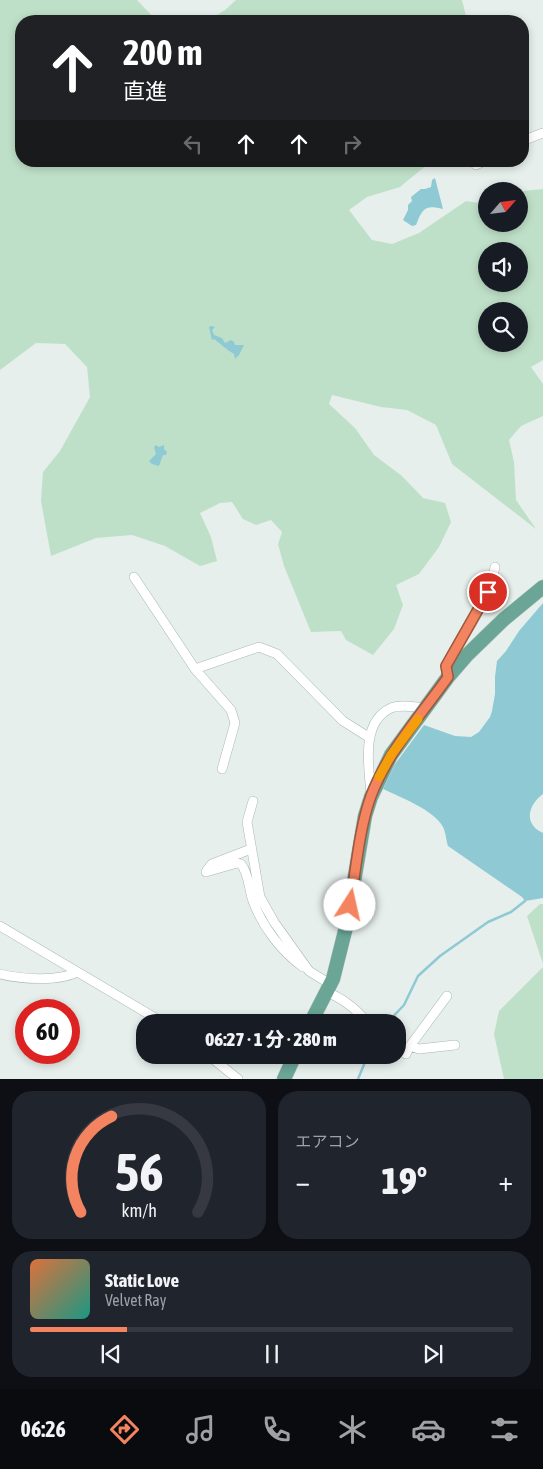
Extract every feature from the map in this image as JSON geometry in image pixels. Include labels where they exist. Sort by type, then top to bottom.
[{"type":"main road","points":[[315,1014],[328,988],[346,923],[365,816],[371,797],[391,755],[448,677],[467,655],[503,620],[543,587]]},
{"type":"main road","points":[[284,1079],[291,1064]]},
{"type":"street","points":[[529,138],[543,133]]},
{"type":"street","points":[[448,677],[446,666],[482,603],[493,580],[495,567]]},
{"type":"street","points":[[134,577],[194,669],[231,710],[235,723],[222,769]]},
{"type":"street","points":[[194,669],[259,647],[277,654],[343,720],[370,738]]},
{"type":"street","points":[[371,797],[369,765],[372,727],[381,714],[392,708],[407,706],[426,708]]},
{"type":"street","points":[[253,801],[247,822],[260,897],[274,922],[309,971]]},
{"type":"street","points":[[251,849],[208,866],[206,872],[237,863],[241,864],[246,873],[253,902],[271,935],[295,961],[337,996],[350,1004],[359,1014]]},
{"type":"street","points":[[0,926],[148,1014]]},
{"type":"street","points":[[0,974],[58,978],[68,977],[77,972]]},
{"type":"street","points":[[406,1054],[447,996]]},
{"type":"street","points":[[410,1046],[419,1049],[455,1045]]},
{"type":"street","points":[[219,1064],[238,1079]]},
{"type":"green space","points":[[0,0],[137,0],[151,15],[15,15],[15,167],[424,167],[400,187],[367,197],[349,210],[372,240],[392,244],[419,233],[466,201],[478,203],[478,232],[528,232],[528,190],[543,189],[543,360],[531,367],[543,384],[543,416],[521,426],[509,440],[514,462],[516,500],[536,529],[452,464],[436,425],[407,410],[381,407],[332,395],[329,404],[355,428],[374,455],[402,476],[423,498],[445,503],[451,522],[439,547],[419,574],[396,585],[403,605],[394,629],[373,655],[346,640],[341,631],[311,632],[284,566],[278,544],[282,532],[271,520],[256,525],[243,519],[232,502],[220,503],[200,513],[211,537],[217,561],[200,566],[165,546],[132,535],[96,538],[51,556],[41,501],[43,472],[60,451],[90,397],[87,367],[65,344],[36,343],[0,370]]},
{"type":"green space","points":[[236,0],[462,0],[466,15],[217,15]]},
{"type":"green space","points":[[540,904],[543,904],[543,964],[527,916]]},
{"type":"green space","points":[[543,967],[543,1079],[504,1079],[494,1034],[499,1011]]},
{"type":"water","points":[[435,178],[443,209],[432,207],[425,209],[416,225],[412,226],[403,220],[408,210],[408,205],[412,201],[411,197],[421,189],[431,187],[432,180]]},
{"type":"water","points":[[209,327],[215,327],[212,330],[214,335],[222,338],[225,343],[231,340],[235,345],[244,345],[235,359],[234,354],[214,339],[212,340]]},
{"type":"water","points":[[156,445],[159,447],[164,445],[164,449],[167,452],[166,455],[163,455],[159,466],[149,461],[156,454],[154,447]]},
{"type":"water","points":[[543,603],[543,794],[531,809],[530,820],[532,825],[543,833],[543,898],[525,901],[522,897],[448,846],[443,827],[432,815],[383,789],[395,764],[424,725],[455,736],[471,737],[479,732],[492,711],[497,661]]},
{"type":"waterway","points":[[396,1014],[404,1005],[418,976],[440,956],[488,922],[511,912],[525,901]]},
{"type":"waterway","points":[[358,1079],[364,1064]]},
{"type":"slow traffic","points":[[379,777],[391,755],[418,719]]},
{"type":"route","points":[[350,905],[365,816],[379,777],[391,755],[448,677],[446,666],[488,592]]}]
